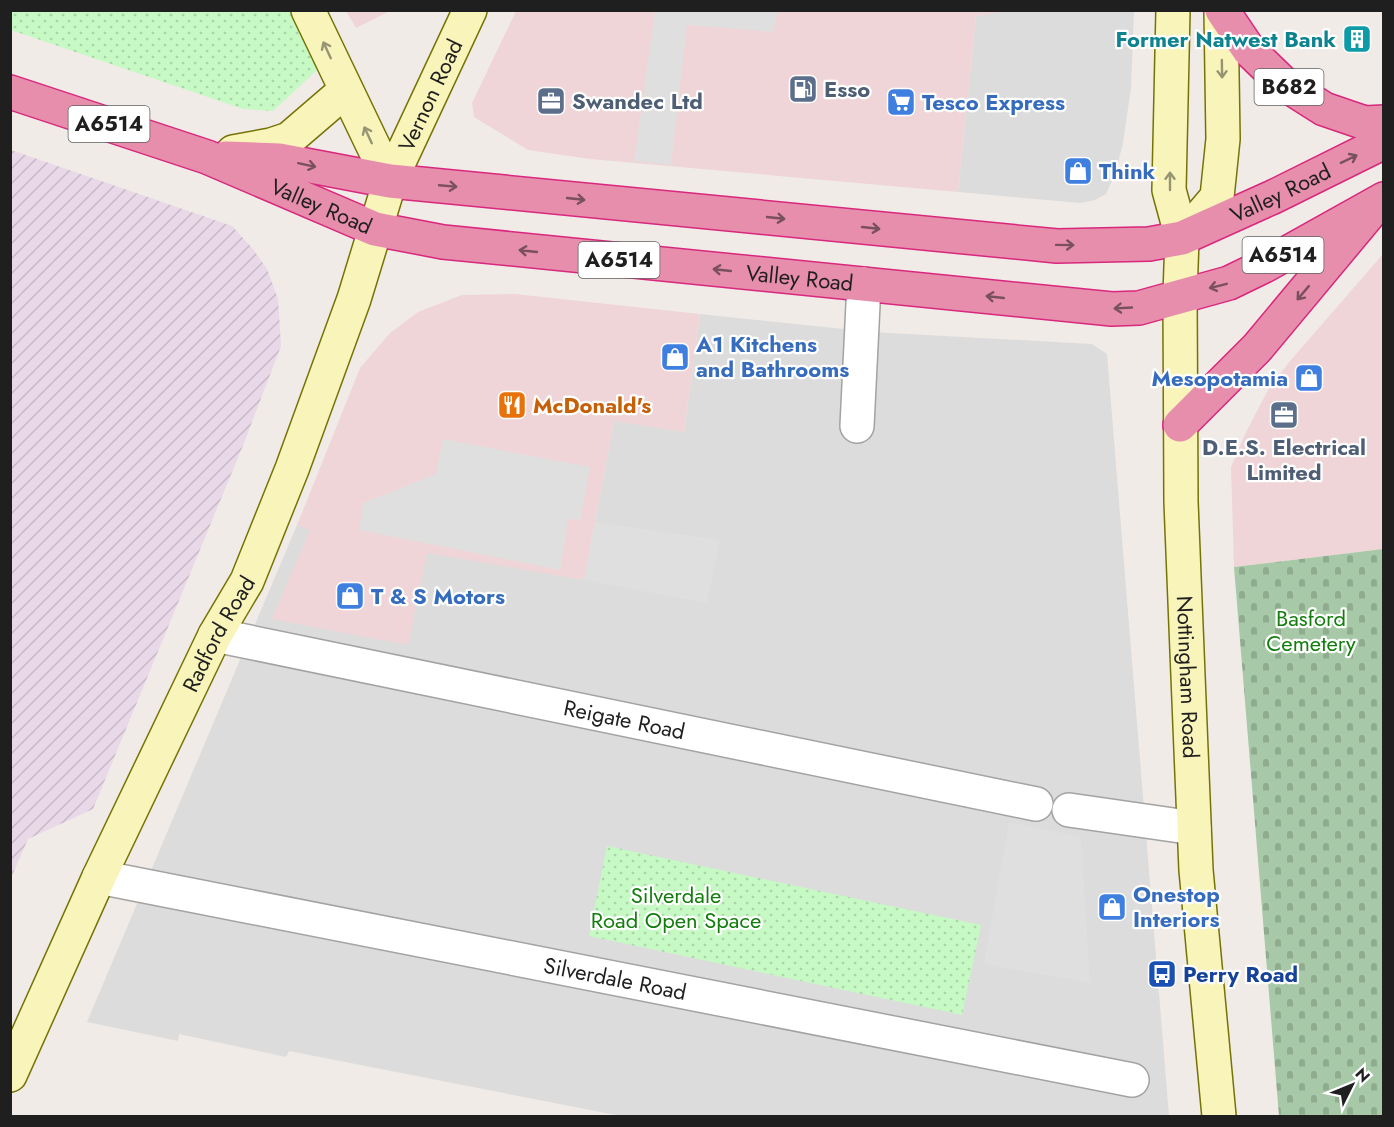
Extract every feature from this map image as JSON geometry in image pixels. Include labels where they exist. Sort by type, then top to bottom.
[{"type":"highway","name":"B682","points":[[1221,10],[1249,50],[1283,82],[1324,109],[1365,123],[1383,122]]},
{"type":"highway","name":"Valley Road","points":[[10,92],[207,157],[375,229],[443,242],[1112,309],[1139,308],[1229,283],[1264,266],[1382,199]]},
{"type":"highway","name":"Valley Road","points":[[207,157],[279,159],[390,181],[1057,246],[1149,244],[1182,238],[1273,197],[1383,142]]},
{"type":"highway","points":[[1180,425],[1257,348],[1382,199]]},
{"type":"street","points":[[308,10],[390,181]]},
{"type":"street","name":"Vernon Road","points":[[390,181],[470,10]]},
{"type":"street","name":"Nottingham Road","points":[[1173,10],[1169,189],[1182,238],[1181,502],[1194,828],[1219,1116]]},
{"type":"street","name":"B682","points":[[1182,238],[1217,197],[1223,139],[1221,10]]},
{"type":"street","points":[[207,157],[271,145],[289,139],[346,90]]},
{"type":"street","name":"Radford Road","points":[[10,1075],[99,877],[215,635],[247,581],[288,479],[354,299],[390,181]]},
{"type":"street","points":[[857,426],[864,284]]},
{"type":"street","name":"Reigate Road","points":[[215,635],[1036,804]]},
{"type":"street","points":[[1069,810],[1194,828]]},
{"type":"street","name":"Silverdale Road","points":[[99,877],[1132,1080]]},
{"type":"shaded area","points":[[1010,10],[1134,11],[1131,88],[1123,143],[1115,174],[1106,194],[1095,200],[1080,203],[958,192],[976,16]]},
{"type":"shaded area","points":[[346,11],[390,11],[356,28]]},
{"type":"shaded area","points":[[516,11],[1010,11],[976,16],[958,192],[590,159],[528,150],[474,117],[472,103]]},
{"type":"shaded area","points":[[655,11],[778,11],[773,32],[687,25],[671,165],[634,161]]},
{"type":"shaded area","points":[[11,150],[232,226],[267,269],[278,299],[281,346],[244,443],[93,809],[28,839],[11,878]]},
{"type":"shaded area","points":[[1383,254],[1383,549],[1234,567],[1231,467],[1245,434],[1268,390],[1290,361]]},
{"type":"shaded area","points":[[515,294],[700,314],[684,432],[614,421],[584,580],[427,553],[408,645],[272,619],[310,530],[297,525],[360,368],[390,333],[418,312],[462,295]]},
{"type":"shaded area","points":[[700,314],[872,332],[1092,344],[1107,354],[1169,1116],[621,1116],[289,1051],[286,1057],[179,1034],[178,1041],[87,1022],[297,525],[584,580],[614,420],[684,432]]},
{"type":"shaded area","name":"McDonald's","points":[[443,439],[590,467],[580,520],[568,519],[560,570],[359,530],[363,503],[436,474]]},
{"type":"shaded area","points":[[595,522],[720,540],[707,603],[584,580]]},
{"type":"shaded area","points":[[1009,822],[1081,837],[1090,983],[984,964]]},
{"type":"green space","points":[[11,11],[290,11],[315,57],[317,70],[273,111],[243,109],[11,30]]},
{"type":"green space","name":"Basford Cemetery","points":[[1383,549],[1383,1116],[1279,1116],[1234,567]]},
{"type":"green space","name":"Silverdale Road Open Space","points":[[607,846],[981,925],[962,1015],[589,936]]},
{"type":"place","name":"Former Natwest Bank","points":[[1357,39]]},
{"type":"place","name":"Esso","points":[[803,89]]},
{"type":"place","name":"Swandec Ltd","points":[[551,101]]},
{"type":"place","name":"Tesco Express","points":[[901,102]]},
{"type":"place","name":"Think","points":[[1078,171]]},
{"type":"place","name":"A1 Kitchens and Bathrooms","points":[[675,357]]},
{"type":"place","name":"Mesopotamia","points":[[1309,378]]},
{"type":"place","name":"McDonald's","points":[[512,405]]},
{"type":"place","name":"D.E.S. Electrical Limited","points":[[1284,415]]},
{"type":"place","name":"T & S Motors","points":[[350,596]]},
{"type":"place","name":"Onestop Interiors","points":[[1112,907]]},
{"type":"place","name":"Perry Road","points":[[1162,974]]}]
